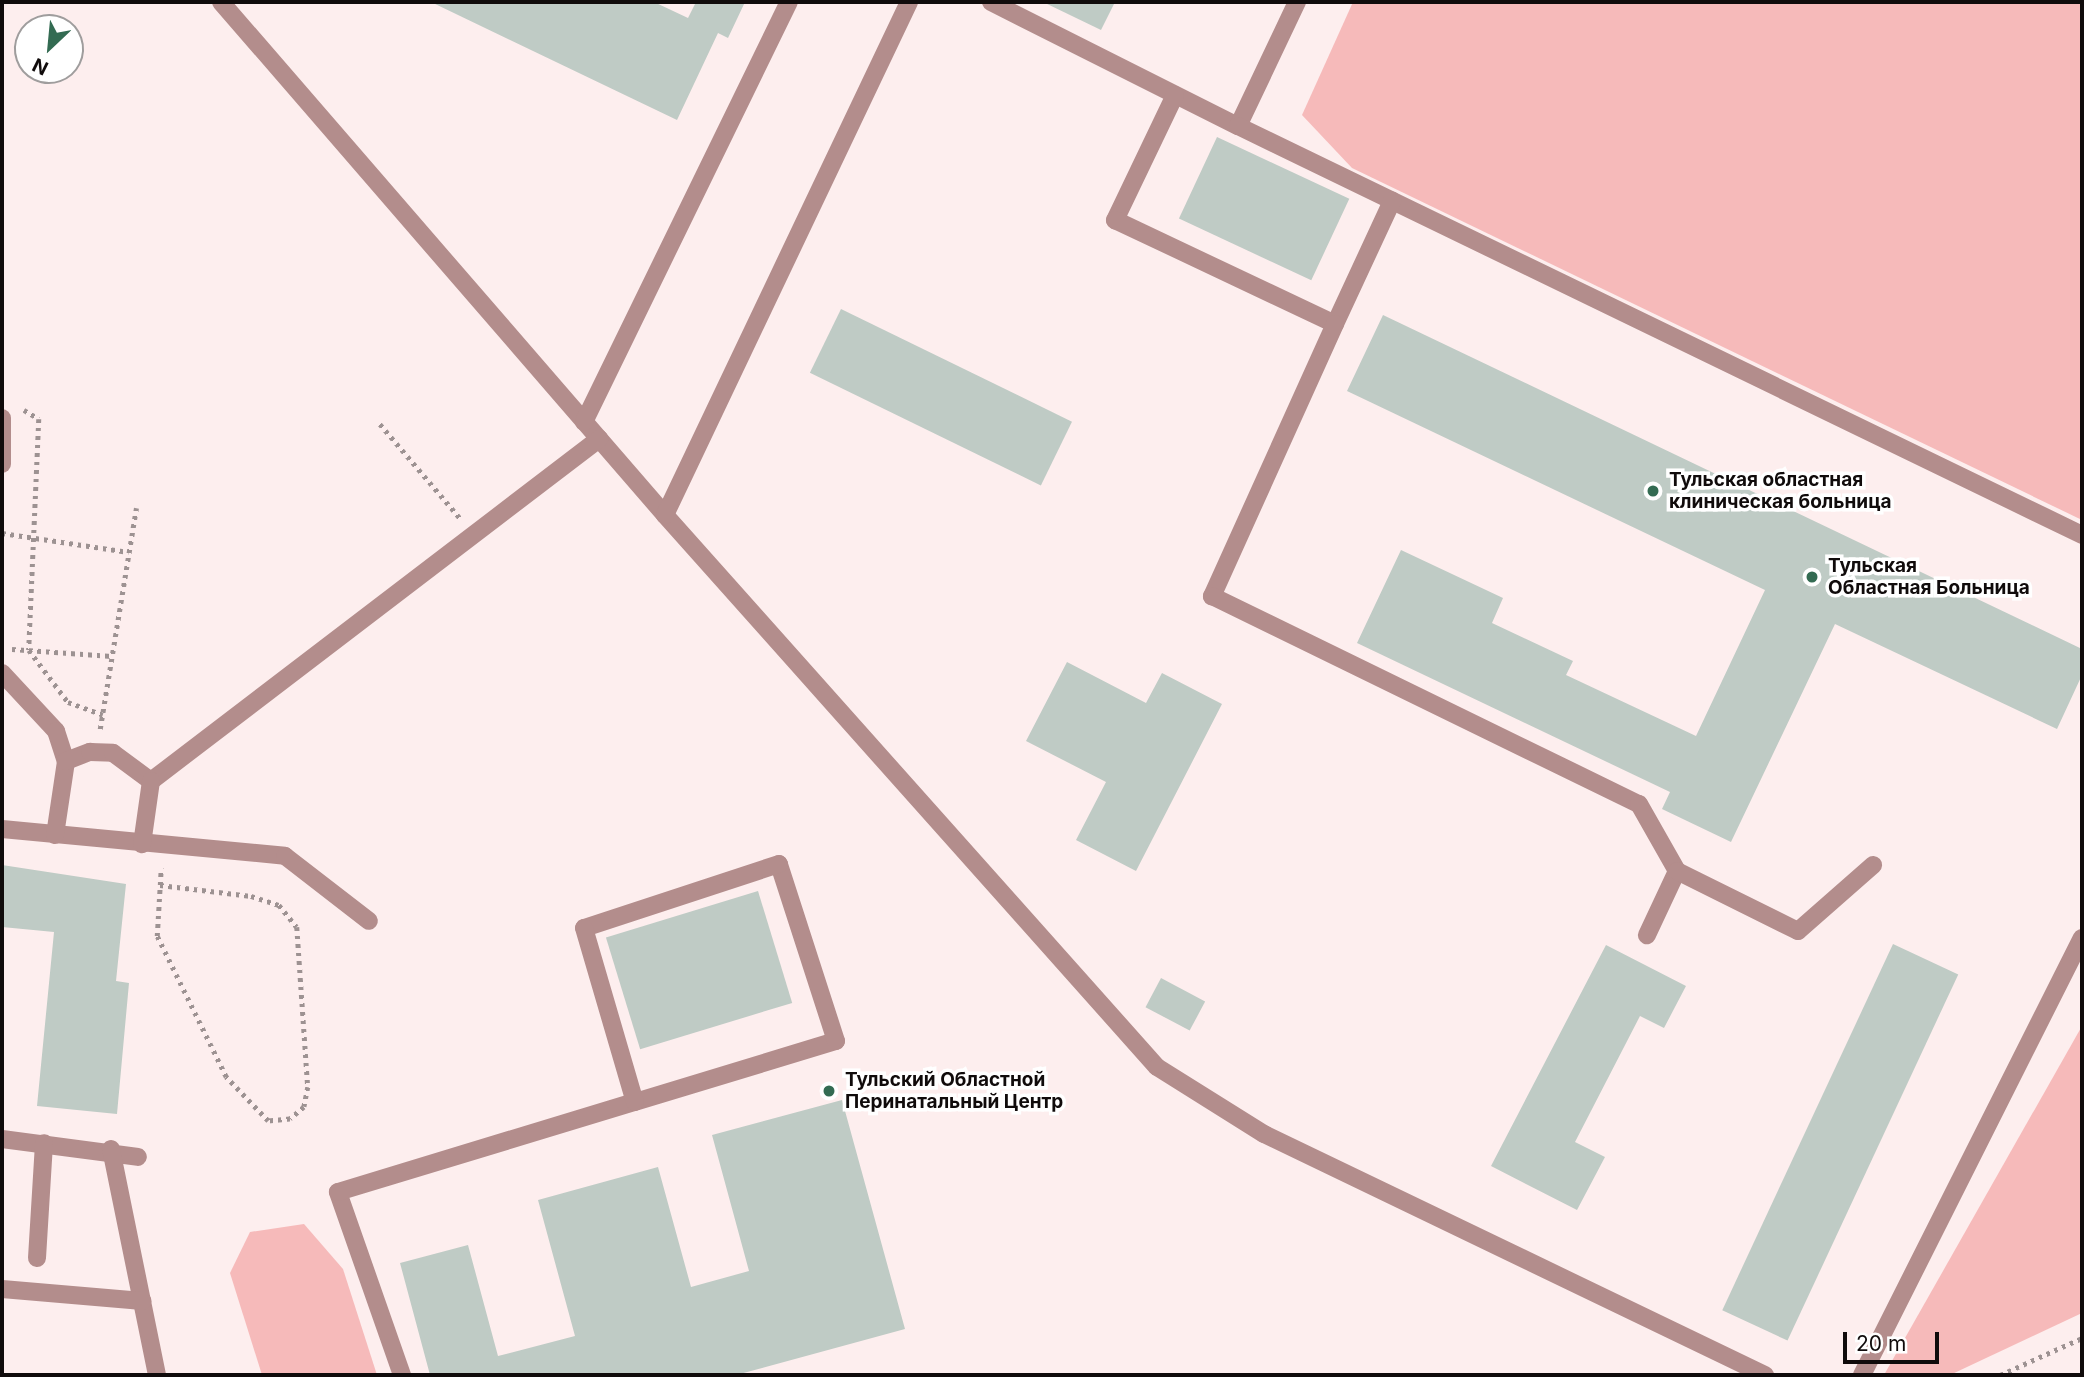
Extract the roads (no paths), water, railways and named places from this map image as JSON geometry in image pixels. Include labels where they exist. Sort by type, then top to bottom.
[{"type":"lane","points":[[221,2],[665,515],[1157,1067],[1264,1134],[1765,1375]]},
{"type":"lane","points":[[584,422],[789,2]]},
{"type":"lane","points":[[665,515],[909,2]]},
{"type":"lane","points":[[990,2],[1238,126],[2082,535]]},
{"type":"lane","points":[[1238,126],[1297,2]]},
{"type":"lane","points":[[1175,95],[1115,220],[1335,324]]},
{"type":"lane","points":[[1392,201],[1212,596],[1639,804],[1676,871],[1798,931],[1873,865]]},
{"type":"lane","points":[[2,464],[3,418]]},
{"type":"lane","points":[[142,844],[151,781],[599,439]]},
{"type":"lane","points":[[2,673],[56,731],[66,761],[55,835]]},
{"type":"lane","points":[[66,761],[97,752],[134,762],[151,781]]},
{"type":"lane","points":[[2,829],[285,856],[369,921]]},
{"type":"lane","points":[[402,1375],[338,1192],[635,1102],[836,1041],[779,864],[584,928],[635,1102]]},
{"type":"lane","points":[[1647,935],[1676,871]]},
{"type":"lane","points":[[1862,1375],[2082,938]]},
{"type":"lane","points":[[2,1139],[111,1149],[138,1157]]},
{"type":"lane","points":[[37,1258],[44,1143]]},
{"type":"lane","points":[[111,1149],[157,1375]]},
{"type":"lane","points":[[2,1289],[142,1301]]},
{"type":"place","name":"Тульская областная клиническая больница","points":[[1653,491]]},
{"type":"place","name":"Тульская Областная Больница","points":[[1812,577]]},
{"type":"place","name":"Тульский Областной Перинатальный Центр","points":[[829,1091]]}]
